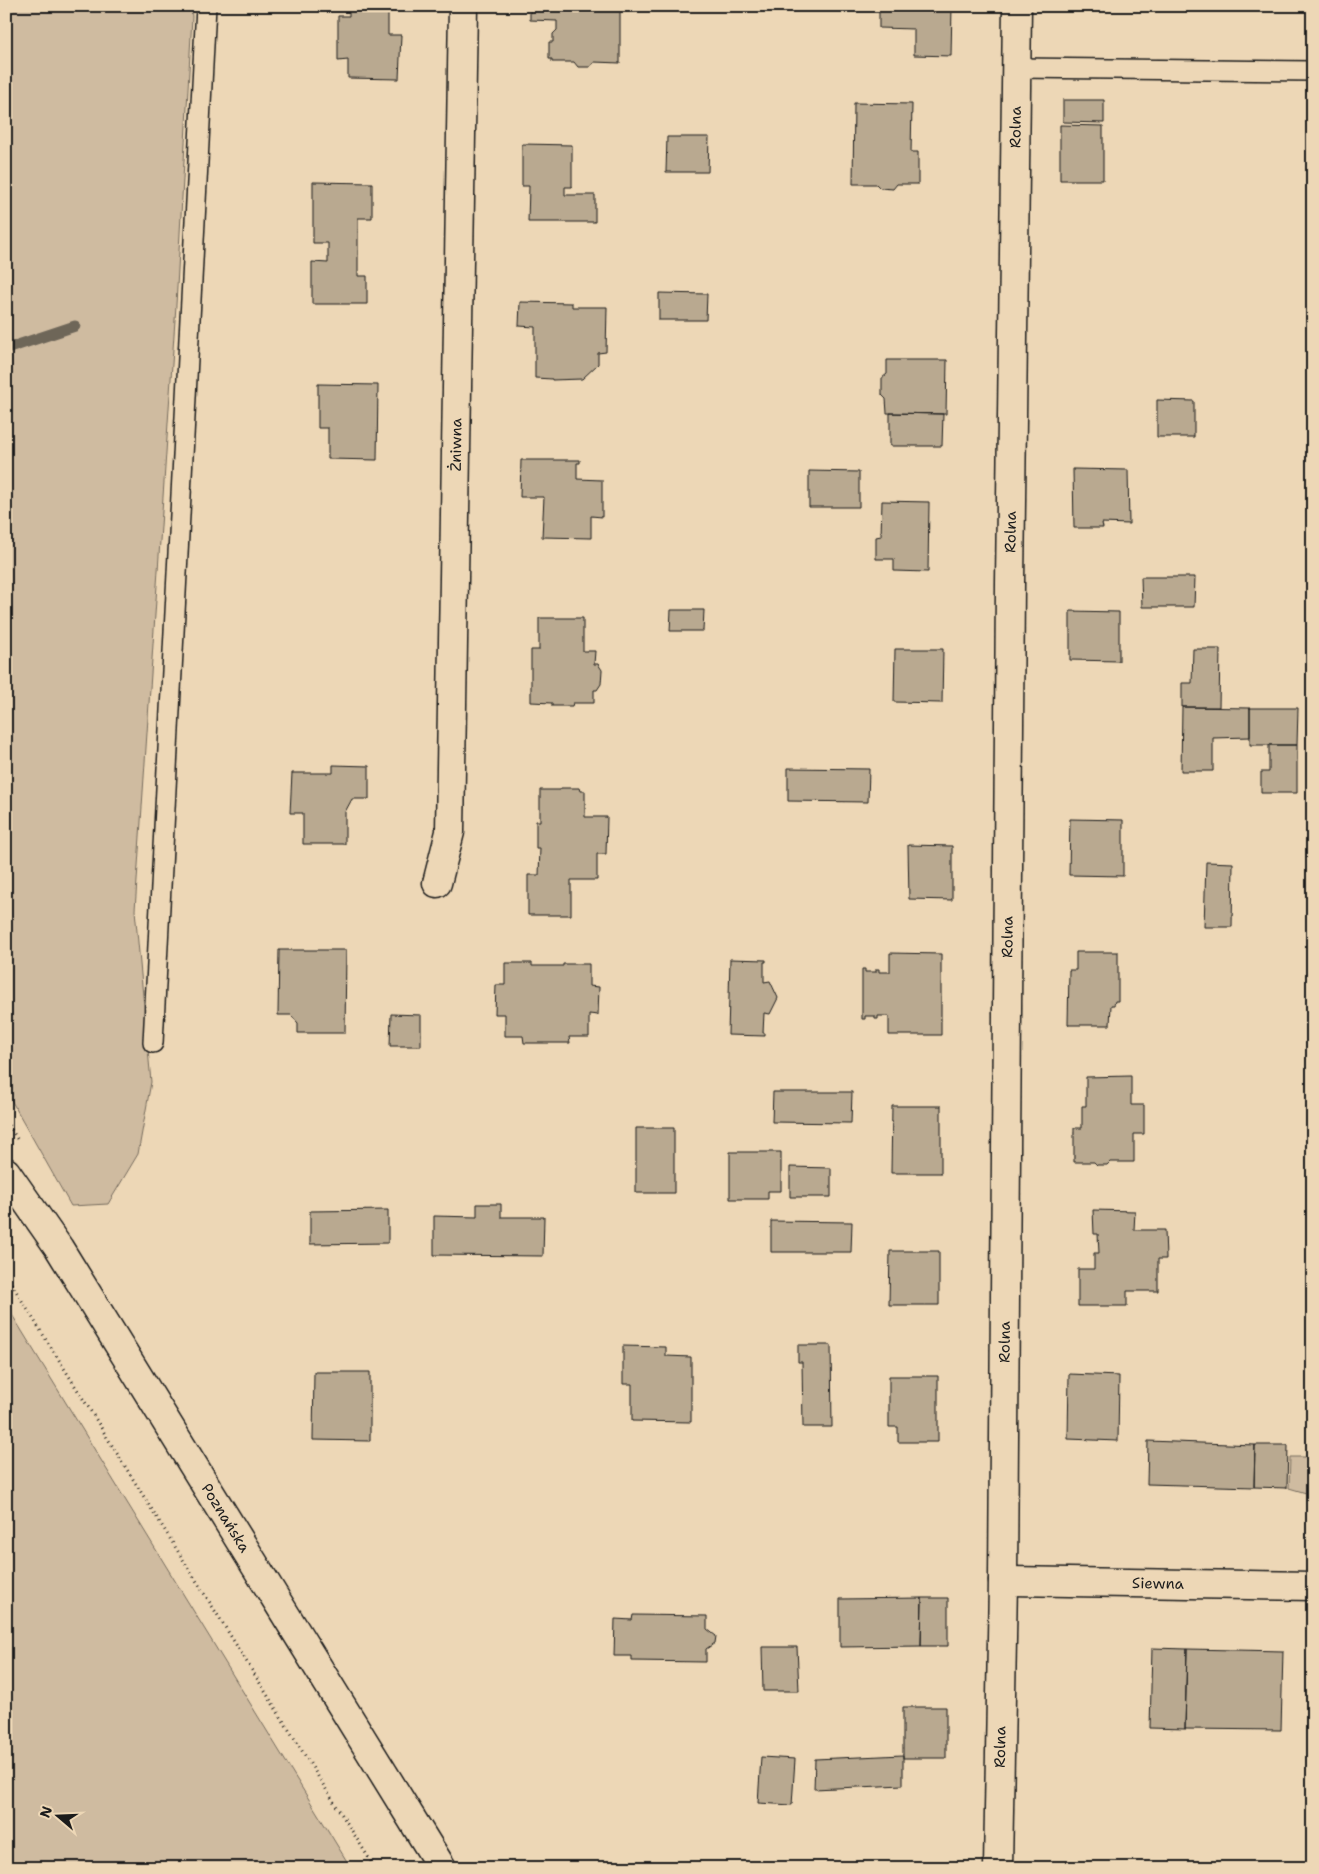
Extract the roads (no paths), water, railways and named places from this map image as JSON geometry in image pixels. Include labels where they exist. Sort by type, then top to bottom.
[{"type":"street","name":"Żniwna","points":[[437,882],[450,832],[463,6]]},
{"type":"street","name":"Rolna","points":[[998,1868],[1017,6]]},
{"type":"street","name":"Poznańska","points":[[6,1172],[59,1248],[442,1868]]},
{"type":"street","name":"Siewna","points":[[1002,1581],[1313,1586]]},
{"type":"lane","points":[[153,1043],[206,6]]},
{"type":"lane","points":[[1017,68],[1313,71]]},
{"type":"waterway","points":[[6,349],[75,326]]}]
